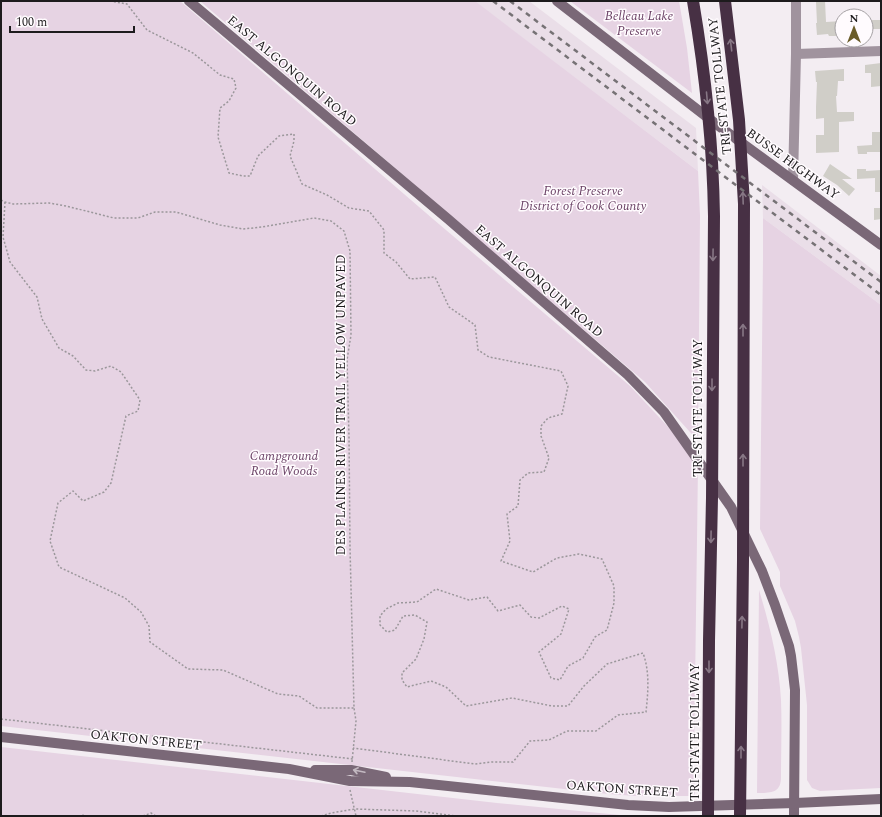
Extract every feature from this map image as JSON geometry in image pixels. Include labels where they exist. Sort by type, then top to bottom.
[{"type":"highway","name":"TRI-STATE TOLLWAY","points":[[693,1],[702,59],[710,140],[714,216],[708,816]]},
{"type":"highway","name":"TRI-STATE TOLLWAY","points":[[725,1],[736,84],[744,204],[743,560],[740,816]]},
{"type":"main road","name":"EAST ALGONQUIN ROAD","points":[[189,1],[448,219],[628,375],[664,412],[731,507],[762,571],[789,646],[795,690],[794,816]]},
{"type":"main road","name":"BUSSE HIGHWAY","points":[[557,1],[716,124],[881,245]]},
{"type":"main road","name":"OAKTON STREET","points":[[1,737],[289,769],[350,781],[410,782],[648,806],[669,807],[881,799]]},
{"type":"street","points":[[793,180],[796,1]]},
{"type":"street","points":[[796,54],[881,51]]},
{"type":"path","points":[[110,1],[127,4],[147,30],[193,52],[220,75],[234,78],[236,88],[229,101],[220,108],[218,137],[229,173],[250,176],[258,156],[279,136],[294,134],[294,141],[290,156],[302,184],[327,195],[349,208],[369,211],[384,230],[384,253],[396,262],[410,279],[435,277],[449,307],[475,325],[478,350],[489,357],[561,371],[568,386],[562,414],[548,418],[541,426],[541,436],[549,458],[544,472],[528,473],[520,480],[518,506],[507,514],[510,541],[501,561],[534,572],[558,558],[579,554],[602,559],[614,586],[614,603],[607,630],[595,637],[583,658],[568,666],[560,680],[550,678],[539,652],[560,634],[569,608],[562,606],[539,618],[531,617],[520,605],[498,611],[487,597],[469,600],[436,589],[417,602],[398,603],[386,608],[380,616],[380,625],[387,632],[395,630],[403,616],[415,615],[427,622],[424,639],[416,659],[402,673],[402,680],[407,687],[431,681],[446,687],[466,706],[512,698],[552,706],[568,706],[584,686],[607,664],[643,653],[647,664],[648,695],[646,712],[618,715],[596,731],[567,731],[549,740],[530,741],[513,762],[475,764],[353,748]]},
{"type":"path","name":"DES PLAINES RIVER TRAIL YELLOW UNPAVED","points":[[1,200],[12,204],[49,203],[114,218],[138,218],[155,212],[176,212],[220,225],[243,228],[273,226],[314,218],[331,222],[344,231],[350,251],[351,335],[347,360],[354,708],[356,721],[352,765]]},
{"type":"path","points":[[5,202],[3,237],[10,262],[37,297],[42,319],[60,348],[73,356],[86,370],[95,371],[110,366],[121,372],[140,400],[138,411],[126,416],[111,483],[104,492],[83,501],[73,491],[58,502],[50,541],[59,567],[125,598],[141,612],[149,626],[150,642],[188,669],[223,670],[278,694],[299,696],[317,708],[354,708]]},
{"type":"path","points":[[1,719],[353,759]]},
{"type":"path","points":[[349,786],[356,816]]},
{"type":"path","points":[[321,816],[354,809],[416,811],[456,816]]},
{"type":"path","points":[[143,816],[151,813],[156,816]]},
{"type":"shaded area","points":[[474,1],[529,1],[696,128],[698,171]]},
{"type":"shaded area","points":[[762,185],[881,276],[881,305],[763,218]]},
{"type":"green space","name":"Campground Road Woods","points":[[1,1],[180,1],[630,386],[671,430],[698,466],[694,761],[695,796],[635,796],[609,794],[1,726]]},
{"type":"green space","name":"Forest Preserve District of Cook County","points":[[200,1],[475,1],[698,171],[700,216],[698,441],[645,382]]},
{"type":"green space","name":"Belleau Lake Preserve","points":[[570,1],[679,1],[687,48],[692,93]]},
{"type":"green space","points":[[763,218],[881,305],[881,788],[820,791],[812,788],[807,780],[807,705],[799,637],[795,621],[780,586],[780,572],[760,529]]},
{"type":"green space","points":[[759,590],[773,645],[781,700],[781,782],[777,789],[767,793],[757,793]]},
{"type":"green space","points":[[1,747],[497,803],[630,816],[1,816]]},
{"type":"building","points":[[825,1],[826,22],[834,22],[834,36],[829,36],[828,34],[817,35],[816,2]]},
{"type":"building","points":[[874,20],[881,20],[881,29],[874,29]]},
{"type":"building","points":[[881,63],[881,86],[871,87],[871,73],[865,73],[865,65]]},
{"type":"building","points":[[844,69],[844,81],[838,81],[836,96],[837,112],[854,112],[854,121],[839,122],[839,152],[816,153],[816,135],[824,135],[824,118],[816,119],[817,82],[815,71]]},
{"type":"building","points":[[872,132],[881,132],[881,152],[867,152],[867,154],[858,154],[857,146],[872,145]]},
{"type":"building","points":[[830,164],[852,179],[842,179],[855,189],[849,196],[837,185],[823,176]]},
{"type":"building","points":[[857,169],[866,169],[866,171],[881,170],[881,192],[875,192],[875,178],[857,179]]},
{"type":"building","points":[[874,208],[881,208],[881,219],[874,220]]},
{"type":"railway","points":[[493,1],[881,295]]},
{"type":"railway","points":[[510,1],[881,282]]}]
